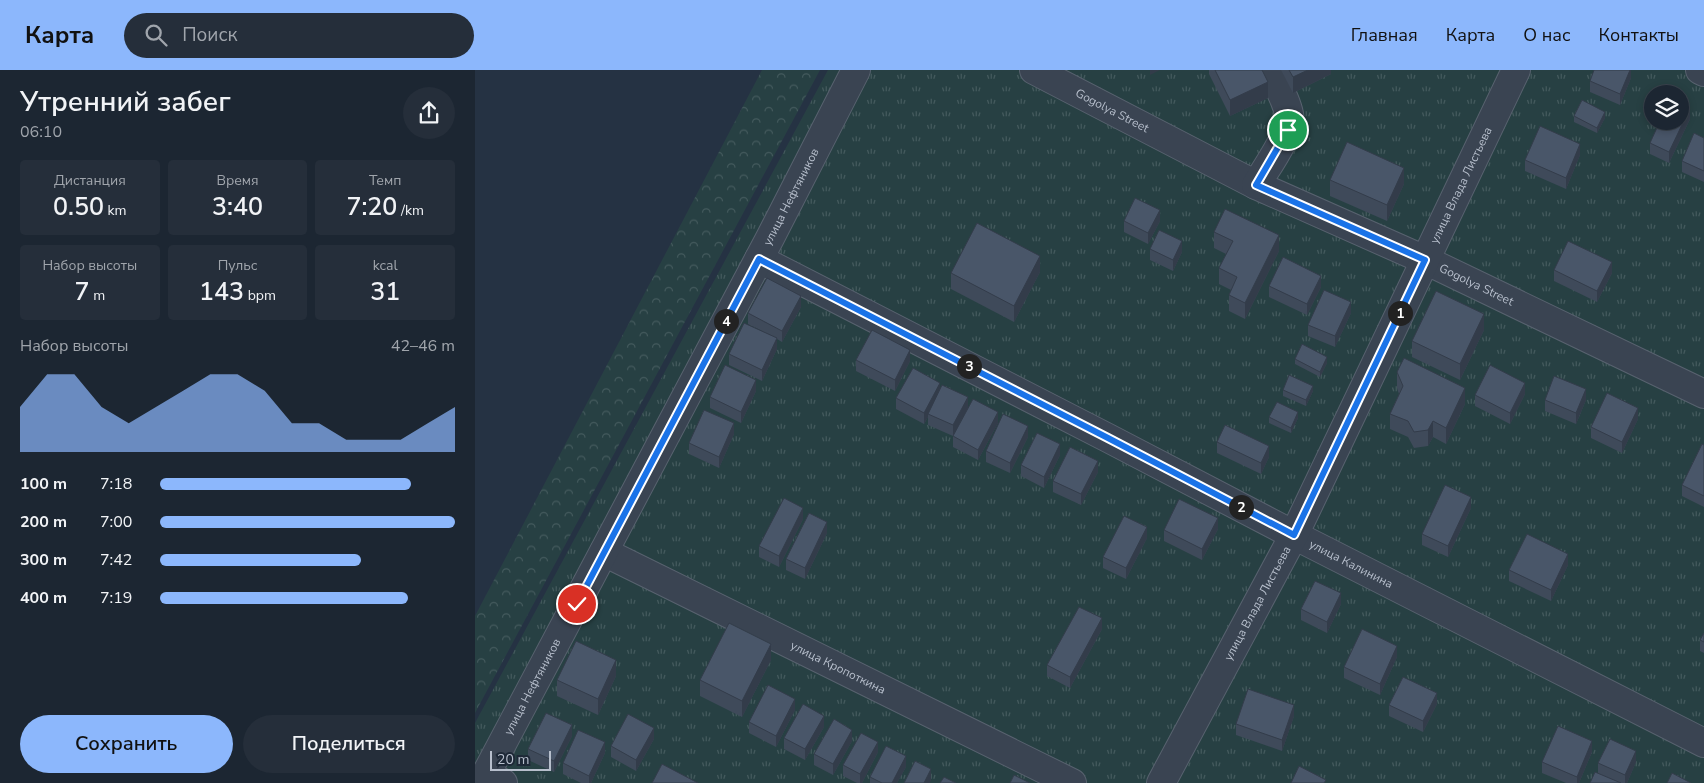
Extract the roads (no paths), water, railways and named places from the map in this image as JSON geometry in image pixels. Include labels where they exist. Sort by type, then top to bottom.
[{"type":"street","name":"улица Нефтяников","points":[[495,779],[604,552],[759,259],[856,70]]},
{"type":"street","name":"Gogolya Street","points":[[1035,70],[1256,185],[1425,260],[1704,394]]},
{"type":"street","points":[[1256,185],[1288,130],[1290,116],[1287,104],[1270,70]]},
{"type":"street","name":"улица Влада Листьева","points":[[1161,783],[1294,535],[1516,70]]},
{"type":"street","points":[[1700,70],[1704,72]]},
{"type":"street","name":"улица Калинина","points":[[759,259],[1294,535],[1704,743]]},
{"type":"street","name":"улица Кропоткина","points":[[604,552],[1072,783]]}]
